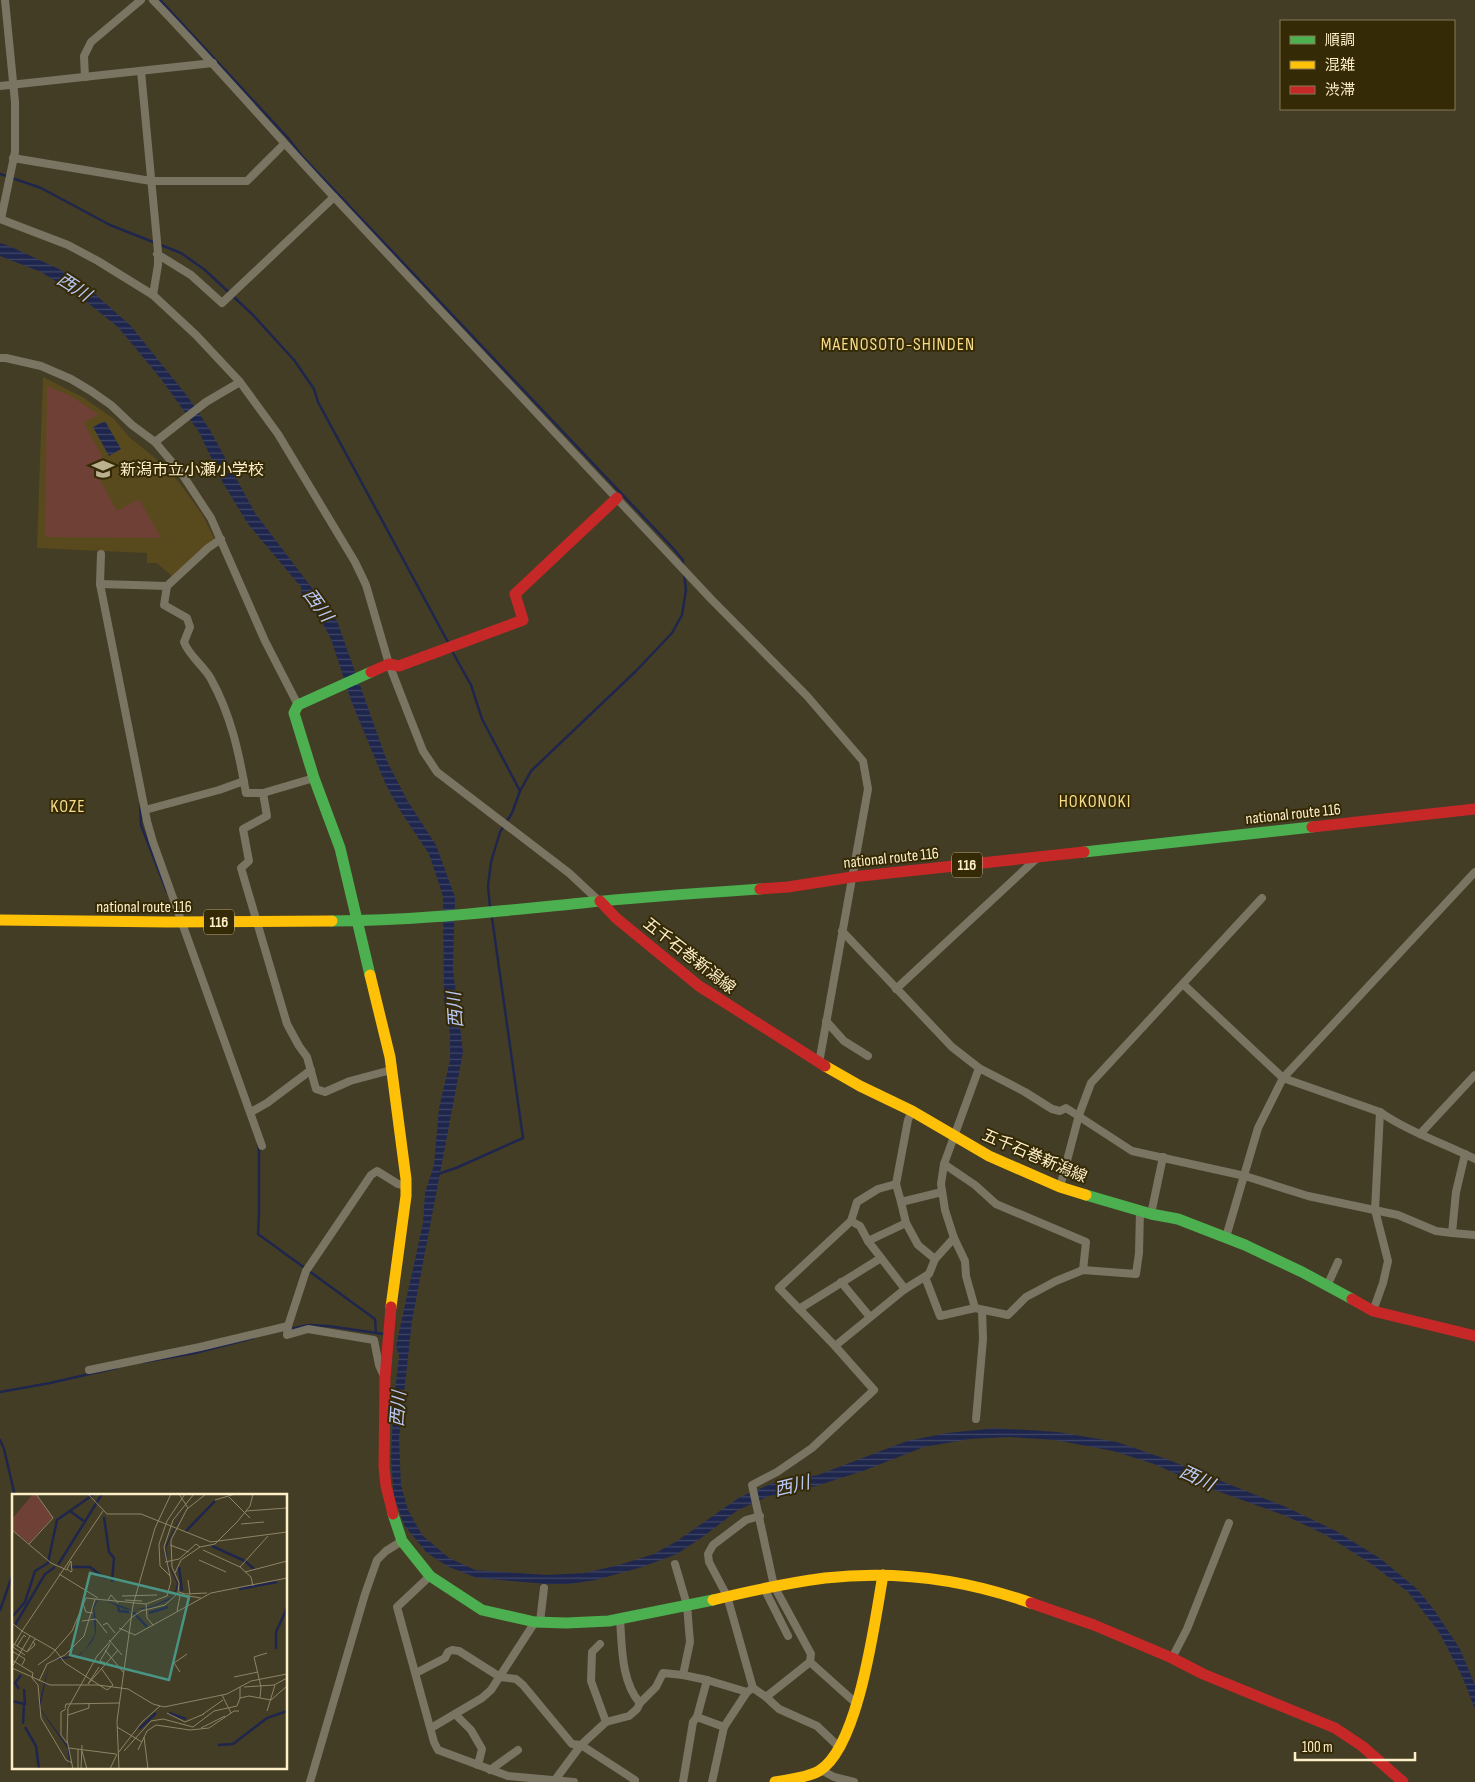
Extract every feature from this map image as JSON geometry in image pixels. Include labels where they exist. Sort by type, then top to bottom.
[{"type":"main road","points":[[617,498],[515,594],[523,620],[399,666],[390,664],[298,705],[294,714],[314,778],[340,848],[390,1057],[403,1147],[406,1196],[388,1327],[385,1378],[384,1467],[392,1512],[402,1541],[430,1576],[482,1610],[537,1622],[566,1623],[620,1619],[769,1587],[825,1578],[884,1575],[940,1579],[969,1584],[1009,1595],[1094,1625],[1172,1658],[1203,1674],[1335,1728],[1362,1746],[1403,1782]]},
{"type":"main road","name":"national route 116","points":[[0,920],[358,921],[459,914],[788,887],[852,877],[1475,809]]},
{"type":"main road","name":"五千石巻新潟線","points":[[600,901],[616,918],[699,986],[819,1063],[860,1086],[912,1111],[988,1156],[1060,1187],[1145,1212],[1178,1219],[1226,1237],[1270,1256],[1373,1311],[1475,1336]]},
{"type":"main road","points":[[775,1782],[821,1770],[839,1746],[849,1728],[858,1705],[884,1575]]},
{"type":"street","points":[[6,0],[15,112],[13,158],[0,219],[18,224],[68,244],[153,295],[196,335],[240,382],[278,434],[366,585],[390,664],[422,751],[437,772],[569,873],[600,901]]},
{"type":"street","points":[[85,77],[84,56],[91,42],[141,0]]},
{"type":"street","points":[[153,0],[213,63],[284,144],[712,600],[807,696],[863,761],[868,788],[856,864],[852,877],[819,1063]]},
{"type":"street","points":[[0,86],[213,63]]},
{"type":"street","points":[[141,72],[158,265],[153,295]]},
{"type":"street","points":[[13,158],[151,181],[247,181],[284,144]]},
{"type":"street","points":[[157,254],[191,275],[222,303],[334,197]]},
{"type":"street","points":[[0,358],[41,366],[70,379],[112,405],[132,425],[155,442],[182,474],[211,518],[265,641],[298,705]]},
{"type":"street","points":[[155,442],[201,406],[240,382]]},
{"type":"street","points":[[221,539],[167,586],[164,605],[187,618],[190,627],[184,642],[186,649],[208,673],[224,702],[239,756],[246,793],[263,793],[314,778]]},
{"type":"street","points":[[101,554],[100,584],[145,810],[155,849],[262,1146]]},
{"type":"street","points":[[100,584],[167,586]]},
{"type":"street","points":[[145,810],[219,790],[244,781]]},
{"type":"street","points":[[263,793],[267,816],[243,829],[249,861],[241,868],[287,1024],[298,1046],[307,1057],[316,1089],[325,1092],[350,1081],[391,1070]]},
{"type":"street","points":[[896,989],[1030,866],[1037,857]]},
{"type":"street","points":[[1226,1237],[1230,1217],[1245,1176],[1258,1128],[1283,1078],[1475,872]]},
{"type":"street","points":[[1060,1187],[1078,1115],[1091,1084],[1262,898]]},
{"type":"street","points":[[842,931],[952,1047],[979,1068],[1025,1092],[1052,1109],[1060,1112],[1066,1108],[1132,1151],[1245,1176],[1308,1196],[1398,1215],[1436,1231],[1475,1235]]},
{"type":"street","points":[[1184,985],[1283,1078],[1380,1112],[1420,1134],[1475,1159]]},
{"type":"street","points":[[826,1021],[844,1041],[868,1056]]},
{"type":"street","points":[[976,1418],[983,1339],[978,1309],[966,1276],[964,1261],[954,1238],[941,1184],[944,1164],[979,1068]]},
{"type":"street","points":[[251,1112],[267,1103],[311,1070]]},
{"type":"street","points":[[1420,1134],[1475,1075]]},
{"type":"street","points":[[912,1111],[908,1120],[896,1184],[906,1222],[918,1246],[935,1259]]},
{"type":"street","points":[[1373,1311],[1383,1283],[1388,1261],[1376,1210],[1380,1112]]},
{"type":"street","points":[[1452,1234],[1456,1192],[1465,1154]]},
{"type":"street","points":[[925,1276],[940,1316],[978,1309],[1008,1315],[1026,1297],[1056,1281],[1083,1270],[1136,1274],[1145,1212],[1164,1157]]},
{"type":"street","points":[[944,1164],[975,1184],[996,1204],[1086,1242],[1083,1270]]},
{"type":"street","points":[[385,1378],[379,1365],[374,1340],[308,1329],[287,1334],[306,1271],[371,1175],[377,1171],[398,1184],[405,1186]]},
{"type":"street","points":[[788,1636],[769,1587],[759,1514],[752,1485],[777,1472],[812,1448],[874,1390],[780,1288],[851,1221],[857,1202],[878,1190],[896,1184]]},
{"type":"street","points":[[901,1202],[942,1192]]},
{"type":"street","points":[[851,1221],[860,1226],[868,1241],[906,1289]]},
{"type":"street","points":[[868,1241],[906,1222]]},
{"type":"street","points":[[835,1346],[906,1289],[928,1274],[935,1259],[954,1238]]},
{"type":"street","points":[[799,1308],[881,1258]]},
{"type":"street","points":[[1327,1286],[1338,1262]]},
{"type":"street","points":[[841,1282],[870,1318]]},
{"type":"street","points":[[89,1370],[200,1347],[288,1326]]},
{"type":"street","points":[[712,1782],[724,1727],[750,1690],[727,1596],[709,1562],[708,1554],[713,1545],[746,1520],[759,1514]]},
{"type":"street","points":[[1172,1658],[1187,1629],[1229,1524]]},
{"type":"street","points":[[310,1782],[366,1594],[378,1560],[386,1551],[402,1541]]},
{"type":"street","points":[[675,1564],[687,1605],[690,1642],[683,1675]]},
{"type":"street","points":[[430,1576],[397,1607],[434,1742],[438,1750],[508,1776],[574,1782]]},
{"type":"street","points":[[766,1697],[810,1662],[811,1654],[769,1587]]},
{"type":"street","points":[[431,1728],[482,1698],[491,1690],[537,1622],[544,1588]]},
{"type":"street","points":[[620,1619],[623,1660],[633,1694],[640,1703]]},
{"type":"street","points":[[600,1644],[592,1652],[592,1682],[606,1722]]},
{"type":"street","points":[[416,1673],[445,1658],[448,1652],[452,1650],[459,1651],[500,1677],[516,1680],[523,1685],[572,1744],[581,1745],[635,1780],[634,1782]]},
{"type":"street","points":[[810,1662],[858,1705]]},
{"type":"street","points":[[556,1780],[581,1745],[606,1722],[628,1716],[638,1709],[640,1703],[656,1687],[663,1673],[683,1675],[750,1690],[766,1697],[779,1709],[817,1726],[839,1746]]},
{"type":"street","points":[[683,1782],[693,1722],[707,1680]]},
{"type":"street","points":[[455,1714],[471,1730],[482,1750],[478,1765]]},
{"type":"street","points":[[696,1717],[724,1727]]},
{"type":"street","points":[[490,1770],[518,1750]]},
{"type":"street","points":[[821,1770],[834,1777],[854,1782]]},
{"type":"shaded area","name":"新潟市立小瀬小学校","points":[[43,377],[84,398],[114,419],[129,437],[155,458],[178,481],[202,514],[215,540],[173,577],[157,563],[147,563],[147,553],[37,548]]},
{"type":"shaded area","points":[[47,386],[71,396],[98,414],[84,423],[106,464],[95,471],[117,511],[139,499],[161,538],[45,537]]},
{"type":"water","name":"西川","points":[[0,243],[59,269],[96,295],[131,326],[188,397],[210,430],[255,513],[337,621],[387,761],[407,800],[436,845],[455,897],[453,969],[463,1052],[412,1321],[399,1439],[401,1485],[408,1510],[422,1535],[449,1558],[475,1570],[546,1575],[584,1573],[654,1554],[677,1541],[740,1497],[776,1482],[818,1475],[907,1441],[947,1433],[996,1428],[1058,1432],[1117,1442],[1169,1460],[1286,1507],[1336,1531],[1381,1559],[1417,1589],[1435,1611],[1460,1649],[1475,1685],[1475,1709],[1462,1676],[1439,1632],[1408,1592],[1370,1563],[1324,1534],[1286,1516],[1201,1485],[1154,1464],[1113,1451],[1055,1440],[1009,1437],[970,1439],[924,1447],[863,1471],[816,1486],[769,1496],[738,1510],[677,1554],[642,1567],[596,1580],[569,1584],[547,1584],[477,1578],[449,1567],[427,1553],[404,1525],[394,1496],[391,1461],[393,1408],[399,1356],[396,1346],[423,1223],[425,1193],[434,1165],[439,1108],[450,1060],[450,1034],[444,1001],[443,896],[429,854],[401,812],[386,785],[352,703],[331,639],[321,620],[301,592],[301,587],[248,524],[223,483],[199,432],[161,379],[118,327],[79,296],[41,272],[0,256]]},
{"type":"water","points":[[105,421],[121,449],[109,456],[93,427]]},
{"type":"waterway","points":[[160,0],[288,138],[302,156],[671,546],[683,560],[683,567]]},
{"type":"waterway","points":[[0,174],[41,188],[110,225],[181,253],[205,270],[253,315],[294,360],[314,389],[318,402],[449,644]]},
{"type":"waterway","points":[[490,907],[488,886],[491,862],[500,832],[512,813],[520,791],[531,771],[636,671],[672,633],[682,615],[686,590],[684,572]]},
{"type":"waterway","points":[[452,651],[471,685],[482,719],[520,791]]},
{"type":"waterway","points":[[140,803],[141,825],[167,892]]},
{"type":"waterway","points":[[438,1174],[523,1138],[492,918]]},
{"type":"waterway","points":[[258,1145],[258,1234],[375,1319],[376,1333]]},
{"type":"waterway","points":[[290,1329],[309,1325],[328,1326],[384,1334]]},
{"type":"waterway","points":[[144,1362],[195,1353],[253,1338]]},
{"type":"waterway","points":[[0,1392],[116,1368]]},
{"type":"waterway","points":[[0,1440],[4,1449],[15,1494]]},
{"type":"waterway","points":[[0,1610],[12,1577]]},
{"type":"traffic: fast","points":[[370,975],[340,848],[314,778],[294,713],[298,705],[371,672]]},
{"type":"traffic: fast","points":[[1084,852],[1312,827]]},
{"type":"traffic: fast","points":[[332,921],[426,917],[760,889]]},
{"type":"traffic: fast","points":[[1086,1195],[1151,1214],[1178,1219],[1245,1245],[1302,1272],[1352,1299]]},
{"type":"traffic: fast","points":[[393,1514],[402,1541],[430,1576],[482,1610],[535,1622],[566,1623],[609,1621],[713,1600]]},
{"type":"traffic: slow","points":[[0,920],[332,921]]},
{"type":"traffic: slow","points":[[370,975],[390,1057],[406,1179],[406,1196],[391,1307]]},
{"type":"traffic: slow","points":[[825,1066],[860,1086],[912,1111],[989,1156],[1060,1187],[1086,1195]]},
{"type":"traffic: slow","points":[[713,1600],[811,1580],[877,1575],[929,1578],[955,1582],[1031,1603]]},
{"type":"traffic: slow","points":[[775,1782],[803,1777],[819,1771],[833,1758],[845,1737],[863,1681],[883,1575]]},
{"type":"traffic: jam","points":[[371,672],[389,664],[399,666],[523,620],[515,594],[617,498]]},
{"type":"traffic: jam","points":[[1312,827],[1475,809]]},
{"type":"traffic: jam","points":[[760,889],[1084,852]]},
{"type":"traffic: jam","points":[[600,901],[616,918],[699,986],[825,1066]]},
{"type":"traffic: jam","points":[[1352,1299],[1373,1311],[1475,1336]]},
{"type":"traffic: jam","points":[[391,1307],[385,1378],[384,1467],[386,1486],[393,1514]]},
{"type":"traffic: jam","points":[[1031,1603],[1094,1625],[1172,1658],[1203,1674],[1335,1728],[1362,1746],[1403,1782]]},
{"type":"place","name":"新潟市立小瀬小学校","points":[[103,469]]},
{"type":"district","name":"MAENOSOTO-SHINDEN","points":[[898,344]]},
{"type":"district","name":"HOKONOKI","points":[[1095,801]]},
{"type":"district","name":"KOZE","points":[[68,806]]}]
